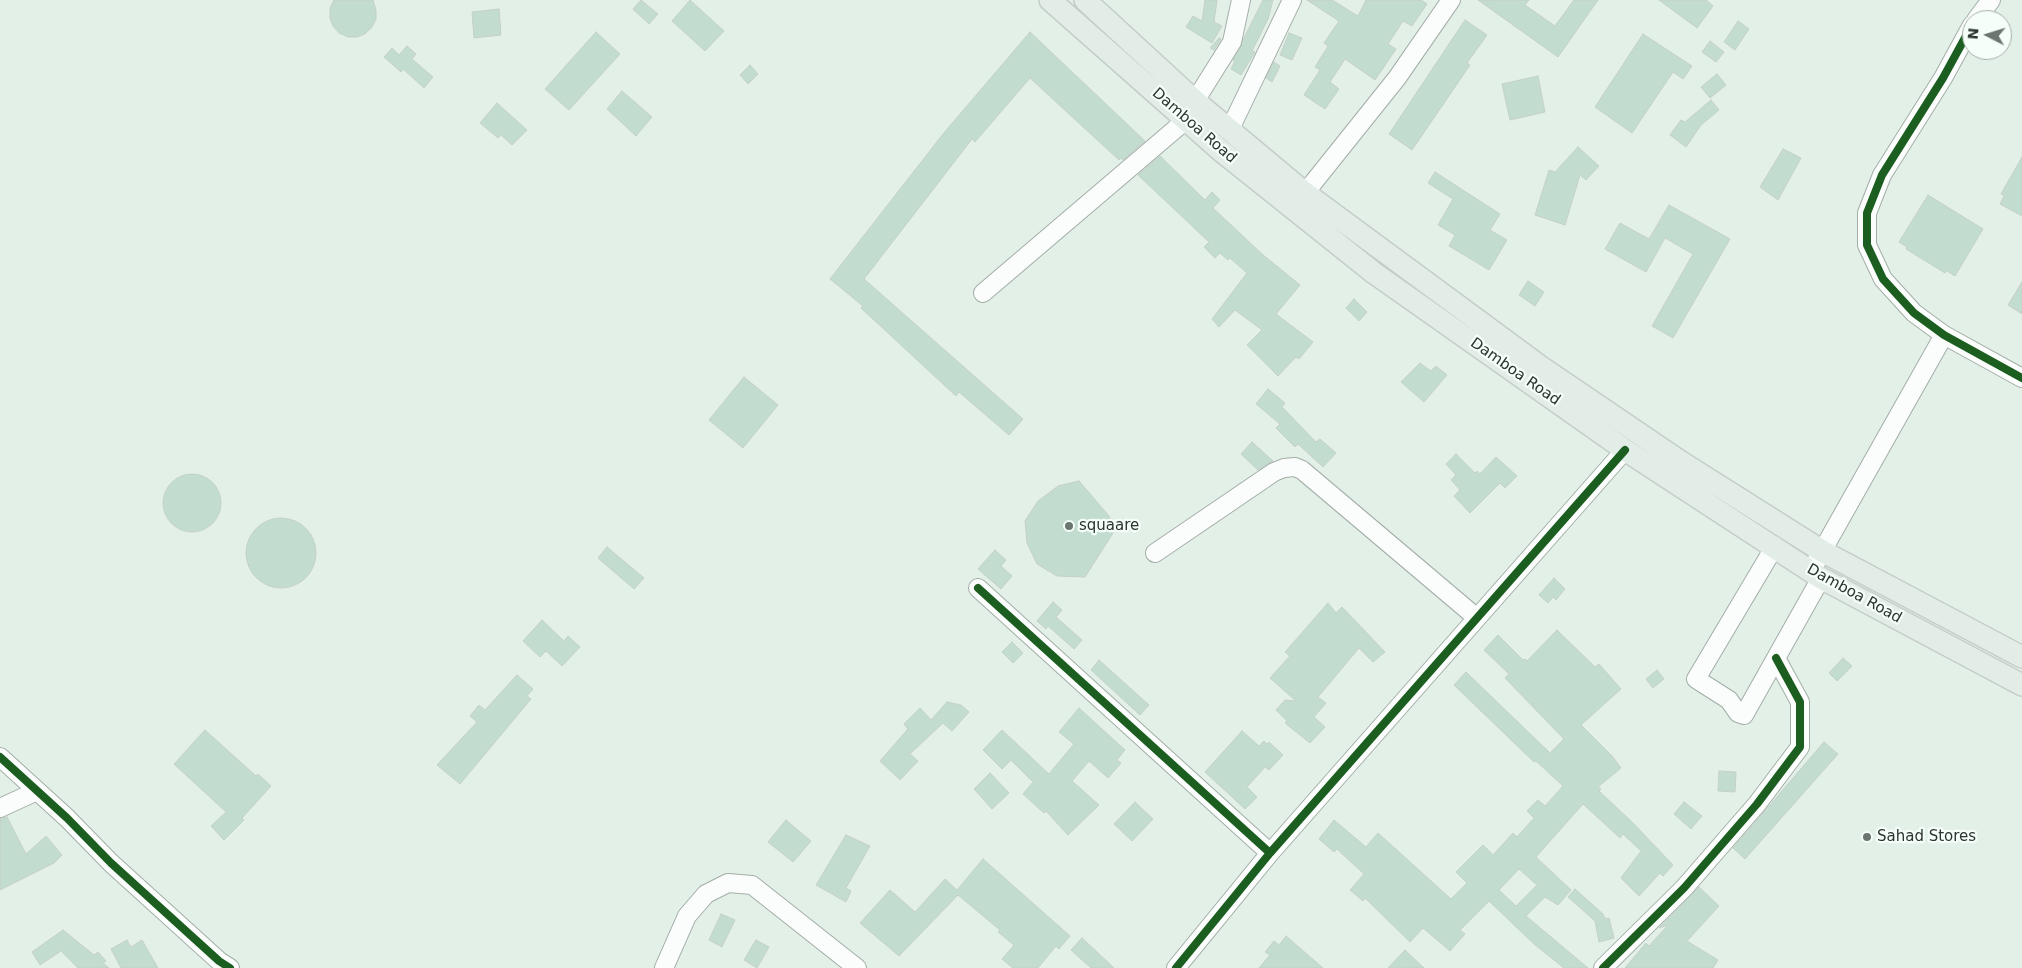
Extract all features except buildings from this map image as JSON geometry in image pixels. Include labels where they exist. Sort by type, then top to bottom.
[{"type":"main road","name":"Damboa Road","points":[[1050,0],[1190,111],[1229,131],[1305,192],[1541,367],[1681,462],[1822,551],[2022,657]]},
{"type":"main road","name":"Damboa Road","points":[[1085,0],[1190,111],[1220,150],[1374,273],[1626,450],[1816,574],[2022,686]]},
{"type":"street","points":[[983,293],[1190,111],[1232,42],[1241,0]]},
{"type":"street","points":[[1229,131],[1292,0]]},
{"type":"street","points":[[1305,192],[1397,78],[1451,0]]},
{"type":"street","points":[[1962,43],[1882,175],[1867,213],[1868,245],[1883,279],[1914,313],[1944,334],[2022,378]]},
{"type":"street","points":[[1775,546],[1696,679],[1729,700],[1738,713],[1744,716],[1776,658],[1816,574],[1822,551],[1944,334]]},
{"type":"street","points":[[1176,968],[1270,853],[1626,450]]},
{"type":"street","points":[[1155,553],[1274,472],[1284,468],[1295,467],[1302,470],[1477,618]]},
{"type":"street","points":[[978,588],[1270,853]]},
{"type":"street","points":[[1602,968],[1689,883],[1756,804],[1800,747],[1800,702],[1776,658]]},
{"type":"street","points":[[0,757],[67,818],[111,863],[221,966]]},
{"type":"street","points":[[0,808],[38,791]]},
{"type":"street","points":[[664,968],[687,916],[706,894],[728,883],[752,885],[857,968]]},
{"type":"cycle path","points":[[1962,43],[1943,78],[1882,175],[1867,213],[1867,245],[1883,279],[1914,313],[1944,335],[2022,378]]},
{"type":"cycle path","points":[[1176,968],[1270,853],[1625,450]]},
{"type":"cycle path","points":[[978,588],[1270,853]]},
{"type":"cycle path","points":[[1603,968],[1684,888],[1757,804],[1800,747],[1800,702],[1776,658]]},
{"type":"cycle path","points":[[0,757],[67,818],[111,863],[219,961],[230,968]]},
{"type":"place","name":"squaare","points":[[1069,526]]},
{"type":"place","name":"Sahad Stores","points":[[1867,837]]}]
